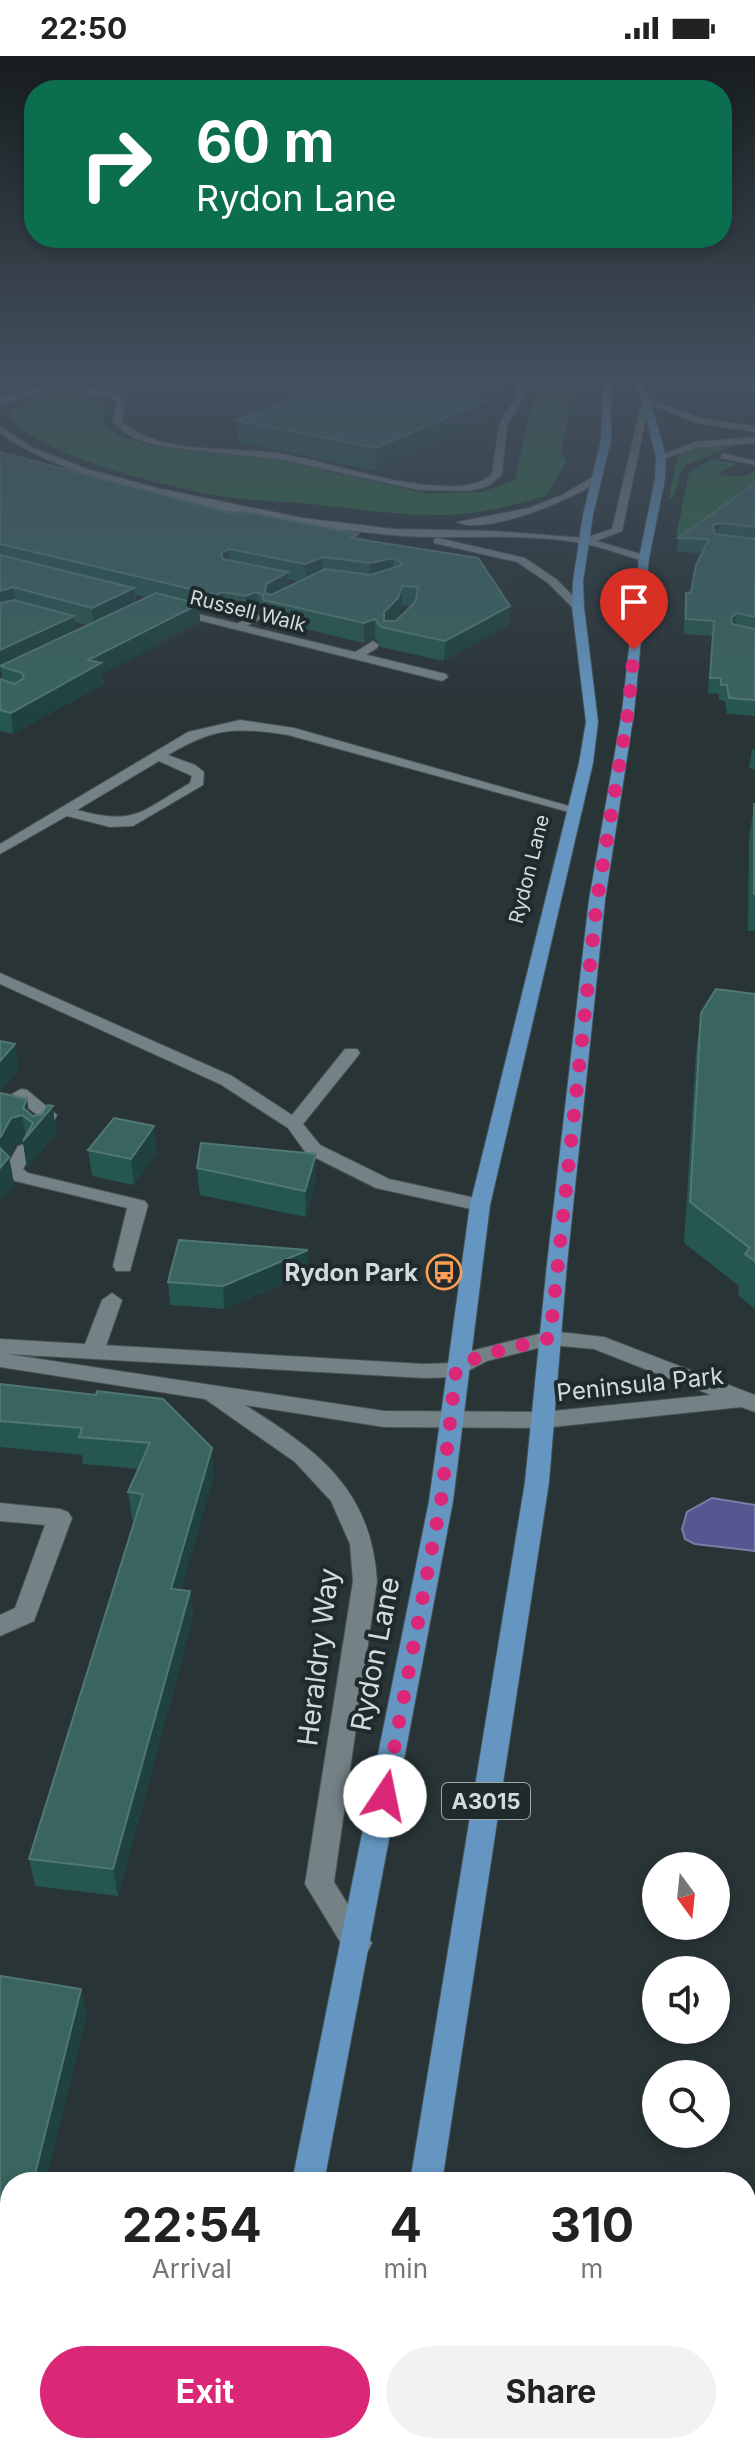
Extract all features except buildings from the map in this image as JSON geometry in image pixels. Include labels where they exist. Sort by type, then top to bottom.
[{"type":"main road","name":"Rydon Lane","points":[[310,2172],[441,1501],[480,1205],[576,810],[592,722],[578,607],[578,581],[594,492]]},
{"type":"main road","name":"A3015","points":[[428,2172],[537,1482],[597,900],[628,712],[644,558],[657,492]]},
{"type":"street","points":[[167,492],[303,521],[394,532],[521,560],[552,581],[578,607]]},
{"type":"street","points":[[303,521],[423,524],[494,519],[569,498],[578,492]]},
{"type":"street","points":[[438,541],[536,549],[585,541],[617,531],[626,492]]},
{"type":"street","points":[[394,532],[495,534],[585,541],[644,558]]},
{"type":"street","name":"Russell Walk","points":[[155,606],[442,677]]},
{"type":"street","points":[[237,627],[256,617]]},
{"type":"street","points":[[355,656],[373,645]]},
{"type":"street","points":[[0,850],[193,735],[240,724],[289,731],[576,810]]},
{"type":"street","points":[[65,811],[110,823],[133,822],[196,785],[199,775],[190,768],[157,756]]},
{"type":"street","points":[[0,978],[226,1080],[294,1124],[313,1149],[383,1184],[480,1205]]},
{"type":"street","points":[[294,1124],[351,1053]]},
{"type":"street","points":[[21,1094],[48,1115],[39,1134]]},
{"type":"street","points":[[25,1150],[13,1171],[22,1177],[138,1205],[123,1266]]},
{"type":"street","points":[[94,1349],[112,1300]]},
{"type":"street","points":[[0,1346],[94,1349],[424,1371],[456,1370],[479,1356],[550,1338]]},
{"type":"street","name":"Peninsula Park","points":[[550,1338],[597,1342],[748,1402]]},
{"type":"street","name":"Heraldry Way","points":[[0,1360],[384,1419],[450,1421]]},
{"type":"street","name":"Heraldry Way","points":[[206,1391],[281,1438],[327,1477],[344,1501],[362,1544],[365,1581],[319,1884],[357,1943]]},
{"type":"street","name":"Peninsula Park","points":[[543,1420],[748,1402]]},
{"type":"street","points":[[450,1421],[543,1420]]},
{"type":"street","points":[[0,1512],[60,1518],[25,1614],[0,1626]]},
{"type":"green space","points":[[200,492],[429,494],[548,492],[545,496],[494,509],[443,515],[243,499]]},
{"type":"green space","points":[[685,492],[750,492],[709,538],[676,537]]},
{"type":"water","points":[[712,1498],[755,1505],[755,1551],[695,1544],[685,1539],[682,1529],[687,1512]]},
{"type":"place","name":"Rydon Park","points":[[444,1272]]},
{"type":"route","points":[[385,1796],[441,1501],[456,1370],[479,1356],[550,1338],[597,900],[628,712],[634,650]]}]
